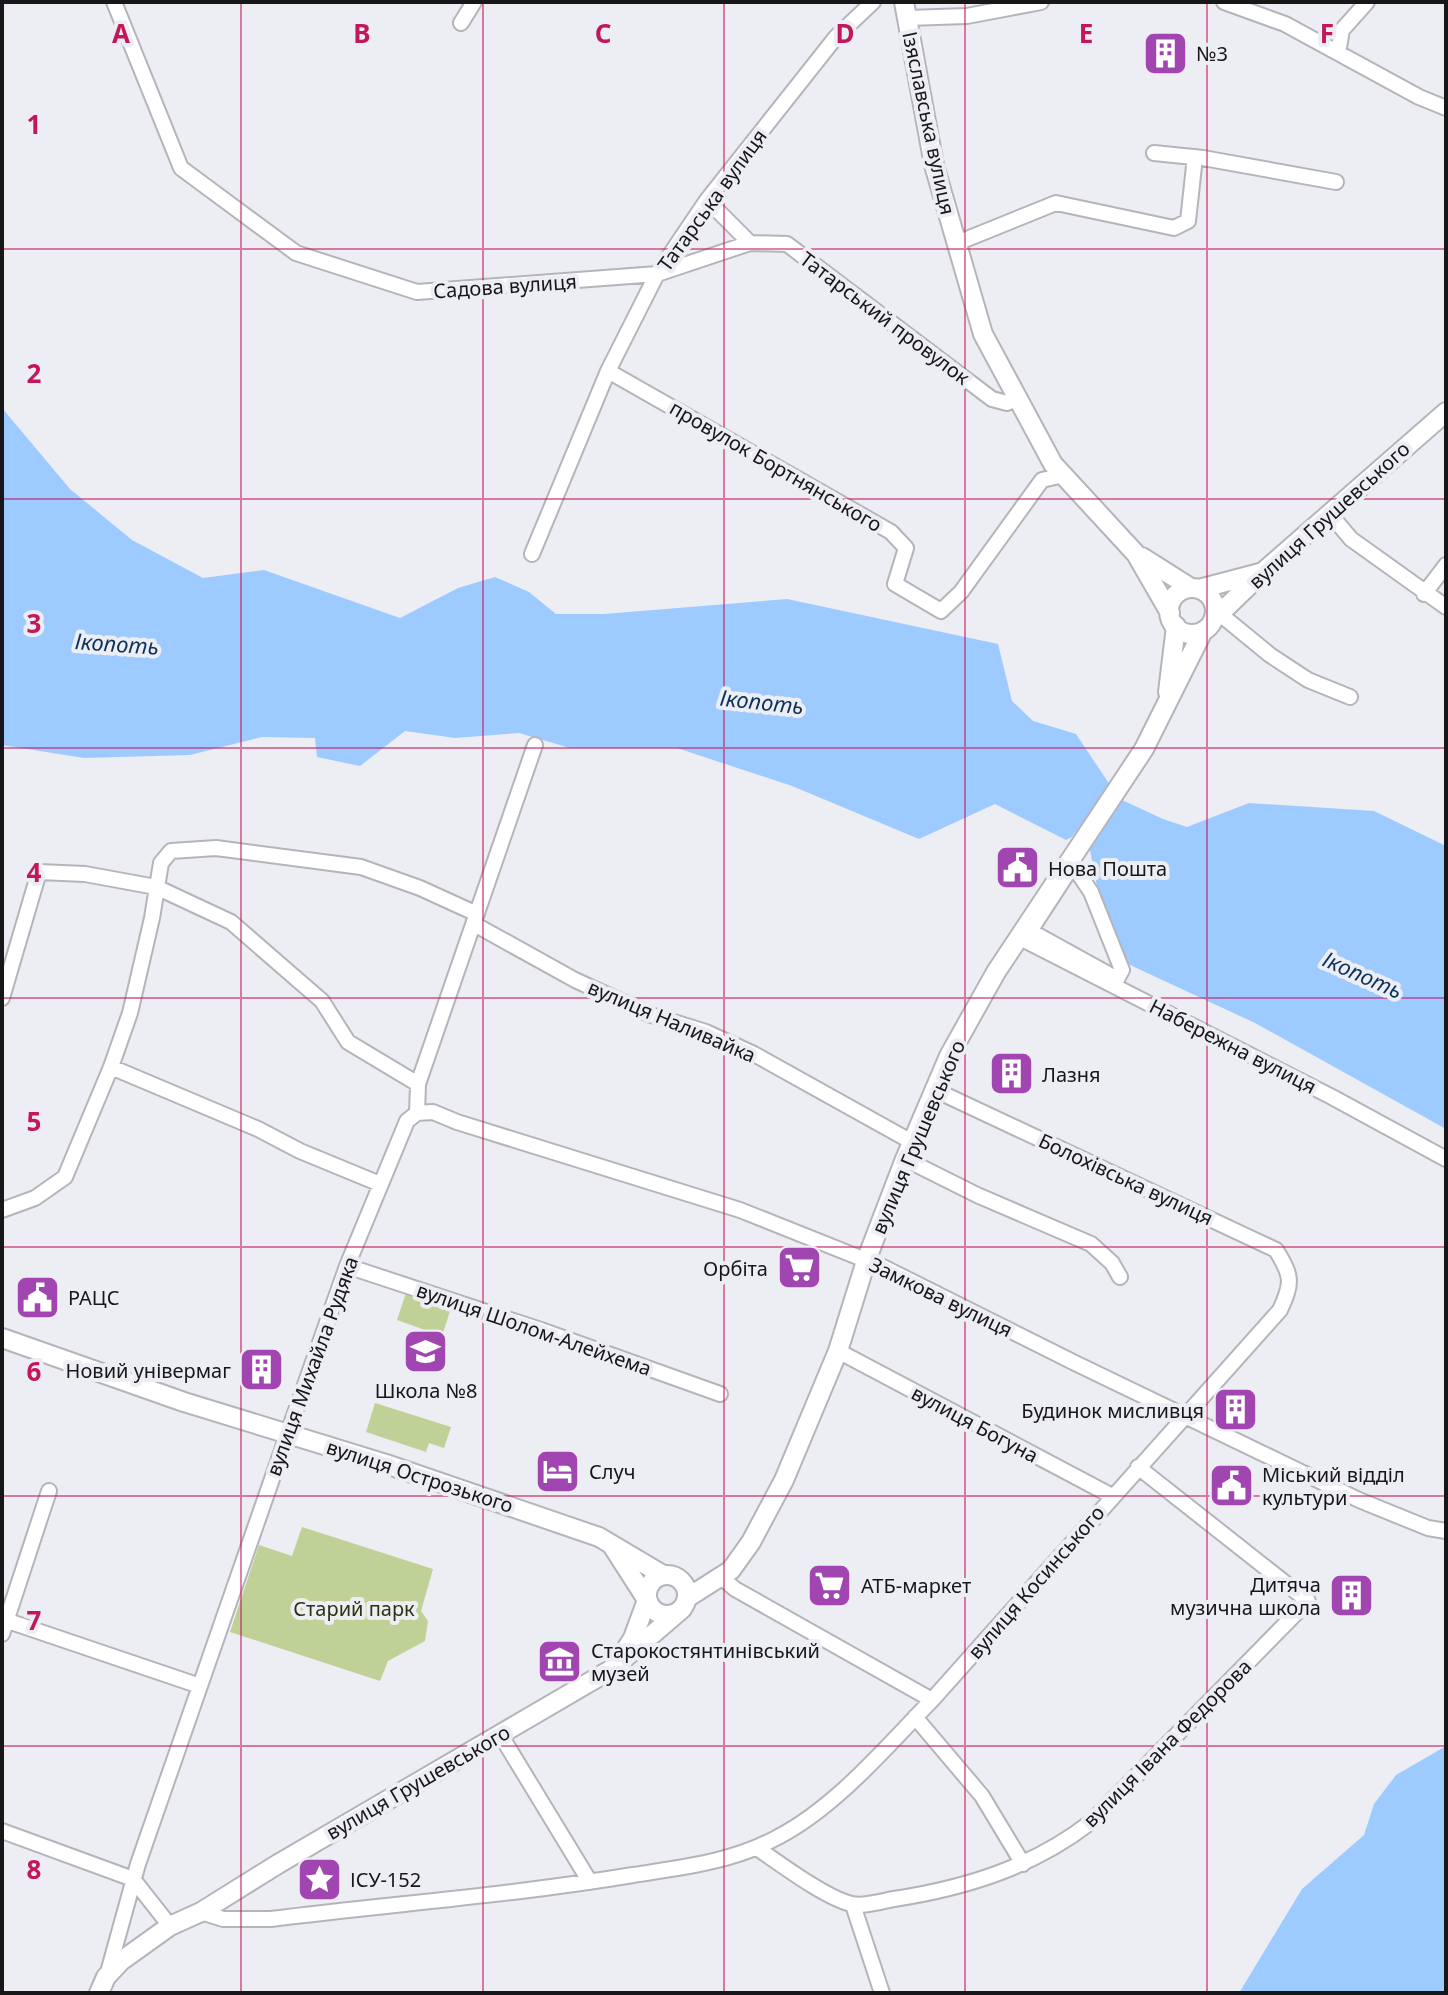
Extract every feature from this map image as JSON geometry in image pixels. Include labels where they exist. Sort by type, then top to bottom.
[{"type":"main road","name":"Ізяславська вулиця","points":[[906,10],[934,165],[983,334],[1053,464],[1136,554],[1173,620]]},
{"type":"main road","name":"вулиця Грушевського","points":[[102,1985],[136,1949],[170,1926],[201,1912],[612,1669],[684,1604],[731,1570],[751,1542],[784,1480],[838,1351],[866,1261],[905,1159],[955,1046],[1018,937],[1144,749],[1212,622],[1263,572],[1446,412]]},
{"type":"main road","points":[[1136,554],[1211,598],[1215,613],[1212,622],[1188,634],[1173,620]]},
{"type":"main road","points":[[1166,707],[1173,599],[1184,590],[1263,572]]},
{"type":"main road","name":"вулиця Острозького","points":[[2,1338],[184,1402],[531,1513],[609,1541],[667,1575]]},
{"type":"main road","points":[[609,1541],[647,1600],[659,1613],[671,1615],[684,1604],[685,1586],[667,1575]]},
{"type":"main road","points":[[647,1600],[652,1581],[667,1575],[721,1577]]},
{"type":"main road","name":"вулиця Грушевського","points":[[612,1669],[633,1638],[647,1600]]},
{"type":"street","name":"Садова вулиця","points":[[114,2],[181,168],[296,253],[417,292],[657,274]]},
{"type":"street","points":[[461,23],[474,2]]},
{"type":"street","name":"Татарська вулиця","points":[[532,554],[608,371],[657,274],[707,200],[836,37],[873,2]]},
{"type":"street","points":[[906,10],[967,16],[1041,2]]},
{"type":"street","points":[[1224,2],[1285,24],[1419,97],[1446,108]]},
{"type":"street","points":[[1338,53],[1342,30],[1367,2]]},
{"type":"street","points":[[1154,153],[1195,157],[1336,182]]},
{"type":"street","name":"Ізяславська вулиця","points":[[957,243],[1056,203],[1174,228],[1188,221],[1195,157]]},
{"type":"street","points":[[707,200],[750,243]]},
{"type":"street","name":"Татарський провулок","points":[[657,274],[750,243],[787,244],[992,399],[1007,403],[1018,398]]},
{"type":"street","name":"провулок Бортнянського","points":[[608,371],[891,532],[906,548],[895,584],[941,611],[961,592],[1042,480],[1063,475]]},
{"type":"street","points":[[1330,514],[1351,539],[1446,607]]},
{"type":"street","points":[[1424,594],[1446,565]]},
{"type":"street","points":[[1212,622],[1308,680],[1350,697]]},
{"type":"street","points":[[417,1113],[418,1084],[535,745]]},
{"type":"street","name":"вулиця Наливайка","points":[[156,887],[161,863],[171,851],[216,848],[361,867],[420,888],[575,980],[651,1015],[706,1032],[754,1054],[912,1142]]},
{"type":"street","points":[[1073,865],[1091,892],[1122,970],[1117,979],[1030,931],[1073,865]]},
{"type":"street","points":[[2,998],[39,872],[85,874],[156,887],[231,922],[322,1001],[348,1042],[418,1084]]},
{"type":"street","points":[[2,1210],[35,1198],[65,1177],[130,1013],[156,887]]},
{"type":"street","name":"Набережна вулиця","points":[[1018,937],[1446,1159]]},
{"type":"street","points":[[111,1067],[380,1184]]},
{"type":"street","name":"Болохівська вулиця","points":[[935,1090],[1276,1250],[1289,1271],[1290,1289]]},
{"type":"street","name":"Замкова вулиця","points":[[417,1113],[433,1112],[726,1206],[866,1261],[1359,1500],[1428,1528],[1446,1531]]},
{"type":"street","name":"вулиця Михайла Рудяка","points":[[102,1985],[133,1879],[347,1266],[407,1121],[417,1113]]},
{"type":"street","points":[[905,1159],[977,1195],[1091,1244],[1112,1263],[1120,1277]]},
{"type":"street","name":"вулиця Шолом-Алейхема","points":[[347,1266],[541,1330],[720,1394]]},
{"type":"street","name":"вулиця Косинського","points":[[757,1848],[782,1836],[878,1757],[1280,1310],[1290,1289]]},
{"type":"street","name":"вулиця Богуна","points":[[838,1351],[1112,1496]]},
{"type":"street","name":"вулиця Івана Федорова","points":[[853,1905],[984,1880],[1023,1864],[1070,1838],[1091,1822],[1308,1601],[1138,1467]]},
{"type":"street","points":[[49,1491],[4,1624],[200,1686]]},
{"type":"street","points":[[721,1577],[735,1589],[932,1700]]},
{"type":"street","points":[[915,1717],[982,1796],[1023,1864]]},
{"type":"street","points":[[500,1734],[590,1882]]},
{"type":"street","points":[[2,1831],[133,1879],[170,1926]]},
{"type":"street","points":[[201,1912],[223,1919],[271,1919],[590,1882],[729,1859],[757,1848],[816,1887],[853,1905],[882,1993]]},
{"type":"green space","points":[[406,1293],[451,1308],[442,1336],[397,1320]]},
{"type":"green space","points":[[375,1403],[451,1427],[444,1448],[429,1443],[426,1452],[366,1432]]},
{"type":"green space","name":"Старий парк","points":[[302,1527],[433,1569],[421,1611],[428,1621],[425,1641],[388,1661],[380,1681],[230,1632],[259,1545],[292,1556]]},
{"type":"water","name":"Ікопоть","points":[[2,408],[70,489],[132,540],[203,578],[264,570],[400,618],[458,588],[495,577],[529,592],[556,614],[604,614],[787,599],[998,644],[1012,701],[1033,721],[1076,734],[1110,785],[1072,837],[1066,840],[995,804],[919,839],[792,786],[677,748],[570,748],[519,733],[455,738],[405,731],[360,766],[317,757],[315,738],[262,737],[190,755],[84,758],[2,745]]},
{"type":"water","name":"Ікопоть","points":[[1122,800],[1187,827],[1249,803],[1374,811],[1446,846],[1446,1129],[1255,1023],[1130,965],[1123,956],[1098,892],[1090,850]]},
{"type":"water","points":[[1446,1746],[1446,1993],[1239,1993],[1302,1889],[1364,1835],[1374,1804],[1396,1775]]},
{"type":"place","name":"№3","points":[[1165,53]]},
{"type":"place","name":"Нова Пошта","points":[[1017,868]]},
{"type":"place","name":"Лазня","points":[[1011,1074]]},
{"type":"place","name":"Орбіта","points":[[799,1268]]},
{"type":"place","name":"РАЦС","points":[[37,1297]]},
{"type":"place","name":"Школа №8","points":[[426,1351]]},
{"type":"place","name":"Новий універмаг","points":[[262,1370]]},
{"type":"place","name":"Будинок мисливця","points":[[1235,1410]]},
{"type":"place","name":"Случ","points":[[558,1471]]},
{"type":"place","name":"Міський відділ культури","points":[[1231,1485]]},
{"type":"place","name":"АТБ-маркет","points":[[830,1585]]},
{"type":"place","name":"Дитяча музична школа","points":[[1352,1595]]},
{"type":"place","name":"Старокостянтинівський музей","points":[[560,1661]]},
{"type":"place","name":"ІСУ-152","points":[[319,1879]]}]
